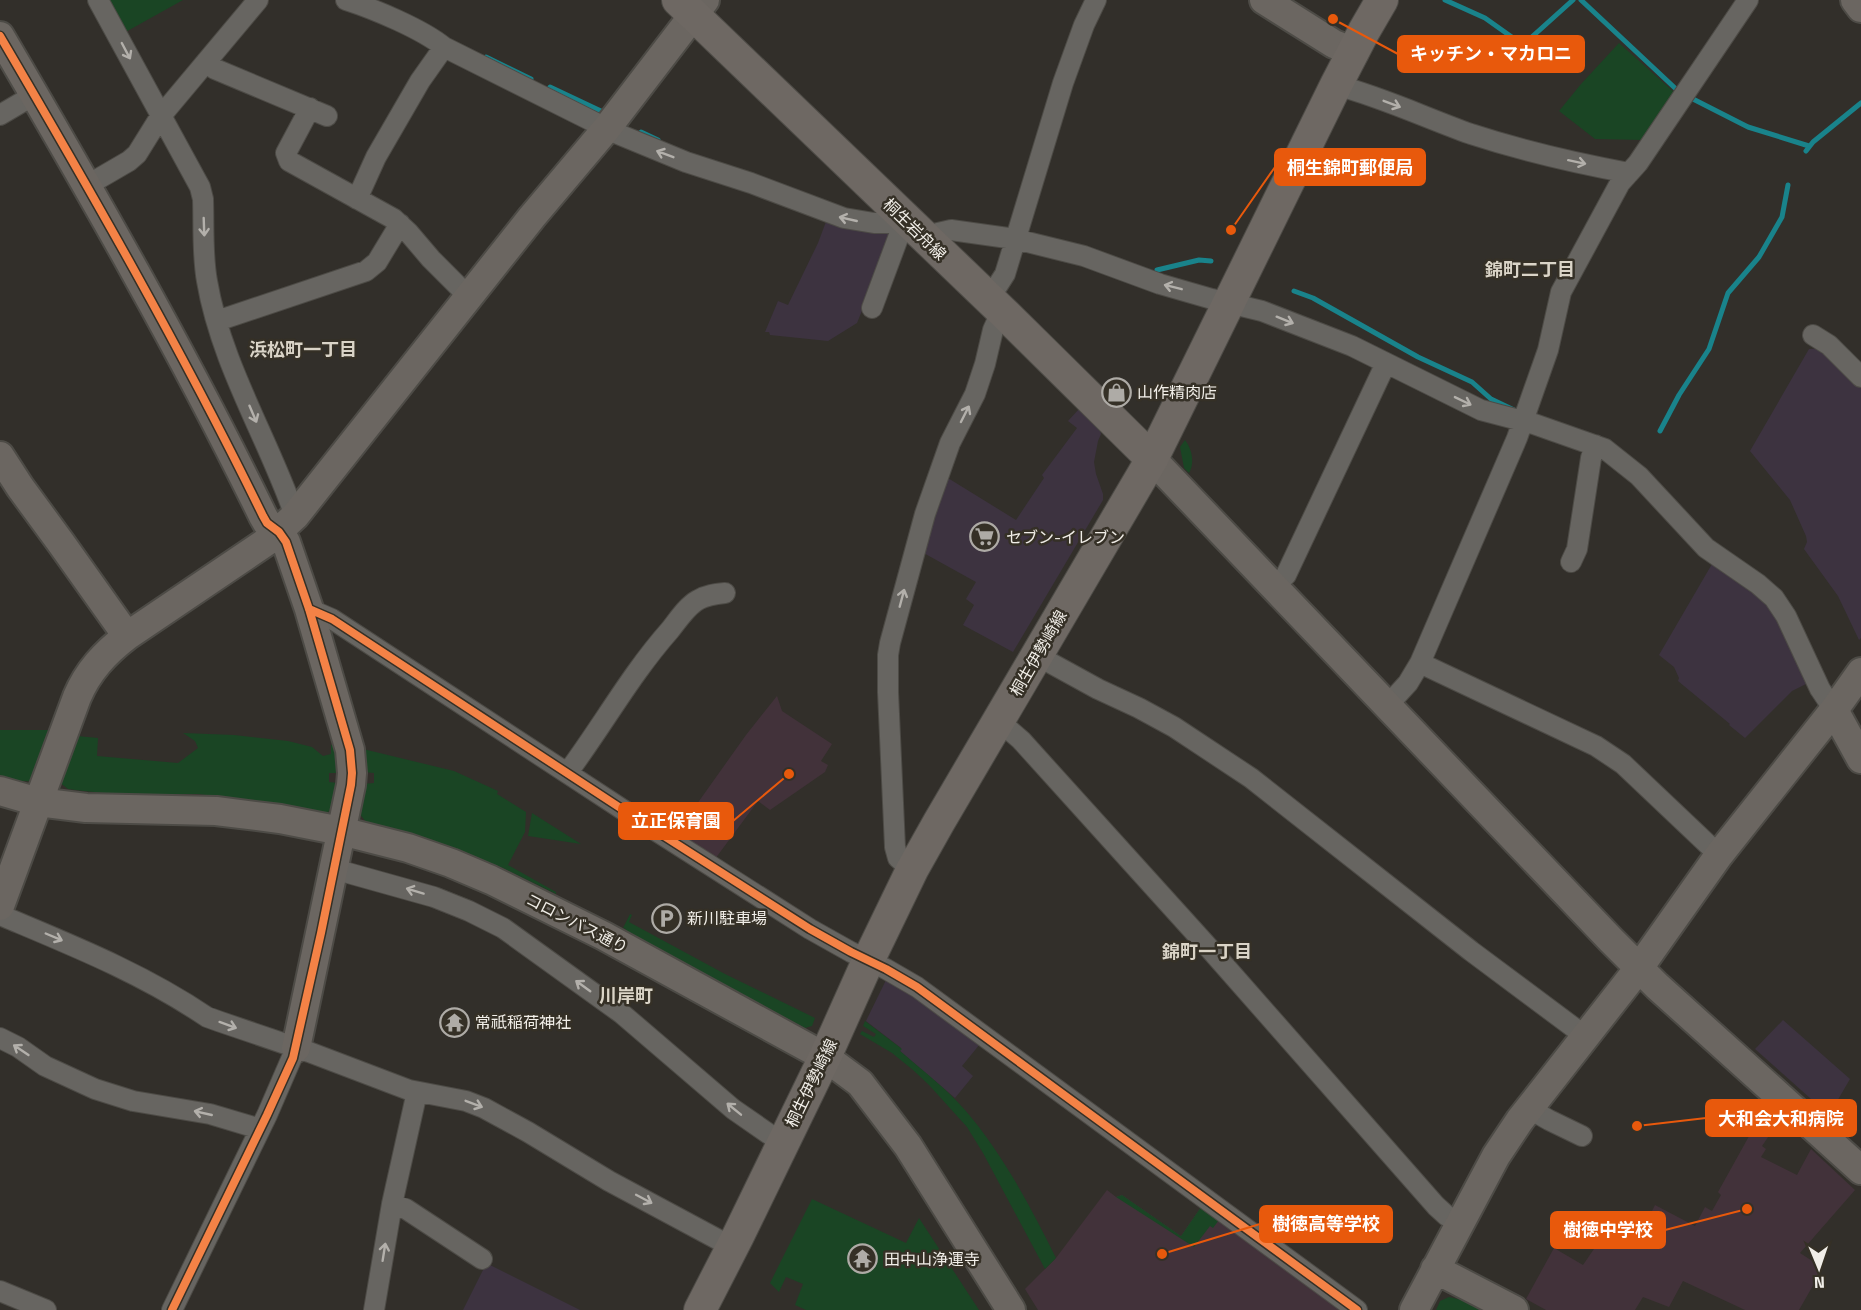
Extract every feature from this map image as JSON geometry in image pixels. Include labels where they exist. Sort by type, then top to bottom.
[{"type":"main road","name":"桐生伊勢崎線","points":[[700,1310],[825,1057],[868,960],[912,870],[1152,459],[1336,85],[1382,0]]},
{"type":"main road","name":"桐生岩舟線","points":[[692,5],[916,230],[1152,459]]},
{"type":"street","points":[[98,0],[202,193],[207,280],[217,321],[287,524],[285,542],[309,609],[350,750],[352,773],[296,1048],[260,1129],[172,1310]]},
{"type":"street","points":[[86,186],[137,154],[160,117],[258,0]]},
{"type":"street","points":[[346,0],[399,22],[444,47],[646,146],[835,216],[874,223],[894,223],[916,230]]},
{"type":"street","points":[[912,870],[898,858],[895,848],[888,655],[925,514],[950,443],[975,394],[996,323],[995,305],[998,285],[1005,274],[1063,83],[1084,25],[1096,0]]},
{"type":"street","points":[[1264,0],[1334,44],[1354,52]]},
{"type":"street","points":[[1387,706],[1413,677],[1420,663],[1523,422],[1548,350],[1561,292],[1615,193],[1749,0]]},
{"type":"street","points":[[1855,0],[1861,8]]},
{"type":"street","points":[[0,906],[76,697],[88,673],[106,653],[127,636],[228,569],[287,524],[532,217],[607,128],[692,5]]},
{"type":"street","points":[[0,36],[86,186],[223,435],[267,523],[287,524]]},
{"type":"street","points":[[357,199],[381,148],[420,81],[444,47]]},
{"type":"street","points":[[206,62],[215,69],[318,112],[286,153],[289,161],[400,224],[470,297]]},
{"type":"street","points":[[1336,85],[1520,149],[1629,173]]},
{"type":"street","points":[[0,115],[34,95]]},
{"type":"street","points":[[217,321],[366,271],[377,262],[400,224]]},
{"type":"street","points":[[872,308],[900,230],[938,233],[951,230],[1015,239],[1084,256],[1160,284],[1262,311],[1352,346],[1481,410],[1595,445],[1610,452],[1639,476],[1709,551],[1758,584],[1774,598],[1786,616],[1820,689],[1861,759]]},
{"type":"street","points":[[1813,335],[1829,345],[1861,377]]},
{"type":"street","points":[[1274,588],[1286,575],[1386,363]]},
{"type":"street","points":[[1571,562],[1578,549],[1591,458],[1595,445]]},
{"type":"street","points":[[0,456],[127,636]]},
{"type":"street","points":[[1152,459],[1611,940],[1658,986],[1861,1170]]},
{"type":"street","points":[[568,772],[638,668],[675,623],[696,601],[706,596],[724,593]]},
{"type":"street","points":[[309,609],[332,619],[810,929],[911,983],[941,1003],[1357,1310]]},
{"type":"street","points":[[1036,656],[1174,727],[1225,760],[1480,958],[1585,1036]]},
{"type":"street","points":[[1420,663],[1608,753],[1623,764],[1719,855]]},
{"type":"street","points":[[1414,1310],[1504,1144],[1528,1108],[1640,968],[1719,855],[1861,672]]},
{"type":"street","points":[[999,721],[1021,740],[1209,948],[1436,1206],[1447,1216],[1460,1223]]},
{"type":"street","name":"コロンバス通り","points":[[0,791],[42,792],[104,810],[216,811],[280,819],[341,831],[408,848],[451,863],[491,880],[604,936],[825,1057],[860,1083],[890,1120],[936,1188],[1011,1310]]},
{"type":"street","points":[[334,869],[435,897],[503,928],[621,1013],[733,1108],[782,1143]]},
{"type":"street","points":[[0,915],[138,975],[207,1017],[417,1092],[466,1101],[493,1113],[609,1181],[732,1247]]},
{"type":"street","points":[[0,1038],[18,1047],[45,1066],[95,1089],[121,1098],[210,1114],[260,1129]]},
{"type":"street","points":[[374,1310],[392,1204],[417,1092]]},
{"type":"street","points":[[1528,1108],[1582,1136]]},
{"type":"street","points":[[392,1204],[406,1209],[482,1259]]},
{"type":"street","points":[[1435,1269],[1514,1310]]},
{"type":"street","points":[[0,1291],[46,1310]]},
{"type":"shaded area","points":[[827,219],[893,234],[857,323],[828,341],[770,335],[769,332],[765,332],[778,301],[788,305]]},
{"type":"shaded area","points":[[1826,348],[1861,383],[1861,638],[1859,640],[1838,596],[1804,549],[1807,542],[1806,536],[1790,500],[1750,451],[1809,349]]},
{"type":"shaded area","points":[[1079,409],[1100,430],[1094,462],[1103,500],[1013,652],[963,625],[974,605],[966,599],[976,582],[920,551],[943,475],[1016,520],[1044,478],[1042,475],[1077,428],[1068,421]]},
{"type":"shaded area","points":[[1718,563],[1766,597],[1808,683],[1792,691],[1745,738],[1678,681],[1674,667],[1659,655],[1712,564]]},
{"type":"shaded area","points":[[777,696],[782,711],[832,744],[821,761],[828,765],[825,772],[770,810],[758,801],[715,859],[677,835],[677,832],[746,735]]},
{"type":"shaded area","points":[[887,978],[905,988],[980,1044],[962,1066],[973,1076],[955,1098],[900,1051],[901,1048],[866,1021]]},
{"type":"shaded area","points":[[1783,1020],[1850,1079],[1829,1115],[1755,1049]]},
{"type":"shaded area","points":[[1767,1110],[1779,1121],[1762,1146],[1766,1149],[1761,1157],[1797,1175],[1811,1149],[1855,1190],[1800,1253],[1823,1268],[1799,1310],[1745,1310],[1683,1281],[1669,1307],[1643,1297],[1635,1310],[1546,1310],[1526,1299],[1554,1248],[1583,1265],[1609,1227],[1642,1231],[1655,1205],[1695,1226],[1705,1207],[1712,1211],[1721,1195],[1718,1192],[1763,1111]]},
{"type":"shaded area","points":[[1107,1190],[1116,1197],[1122,1195],[1181,1236],[1201,1207],[1341,1310],[1038,1310],[1025,1289],[1056,1258]]},
{"type":"shaded area","points":[[488,1264],[580,1310],[463,1310]]},
{"type":"green space","points":[[104,0],[183,0],[122,34]]},
{"type":"green space","points":[[1619,43],[1675,93],[1644,140],[1595,139],[1559,111]]},
{"type":"green space","points":[[1185,440],[1192,456],[1189,473],[1184,468],[1180,447]]},
{"type":"green space","points":[[0,730],[49,730],[45,744],[77,736],[98,738],[97,756],[178,763],[198,748],[195,741],[183,733],[234,735],[288,741],[312,747],[323,756],[331,754],[331,745],[337,743],[340,773],[329,773],[329,782],[338,783],[334,808],[326,813],[271,803],[198,794],[114,794],[68,789],[59,782],[20,781],[2,777],[0,776]]},
{"type":"green space","points":[[363,749],[454,771],[498,791],[497,794],[526,812],[525,832],[508,865],[556,894],[503,868],[440,844],[366,822],[359,813],[363,784],[374,783],[374,773],[364,772]]},
{"type":"green space","points":[[532,813],[581,844],[528,836]]},
{"type":"green space","points":[[630,914],[632,915],[629,922],[725,974],[815,1018],[812,1026],[805,1028],[625,932],[626,929],[623,928]]},
{"type":"green space","points":[[865,1021],[902,1049],[900,1051],[950,1094],[978,1126],[1026,1200],[1056,1258],[1045,1269],[967,1127],[913,1070],[892,1053],[860,1034],[862,1031],[874,1037],[876,1034],[863,1026]]},
{"type":"green space","points":[[1122,1195],[1181,1236],[1201,1207],[1219,1220],[1213,1228],[1210,1226],[1194,1247],[1116,1197]]},
{"type":"green space","name":"田中山浄運寺","points":[[812,1199],[906,1243],[919,1218],[979,1310],[806,1310],[795,1305],[803,1284],[786,1277],[779,1292],[770,1283]]},
{"type":"green space","points":[[1449,1297],[1462,1300],[1480,1310],[1436,1310],[1440,1301]]},
{"type":"waterway","points":[[1445,0],[1485,18],[1523,45],[1573,0]]},
{"type":"waterway","points":[[1581,0],[1676,89]]},
{"type":"waterway","points":[[486,57],[531,79]]},
{"type":"waterway","points":[[550,87],[603,112]]},
{"type":"waterway","points":[[1691,98],[1748,127],[1809,146]]},
{"type":"waterway","points":[[1806,151],[1813,142],[1861,103]]},
{"type":"waterway","points":[[641,132],[658,140]]},
{"type":"waterway","points":[[1660,431],[1679,395],[1709,349],[1728,293],[1759,257],[1782,217],[1788,185]]},
{"type":"waterway","points":[[1157,270],[1199,260],[1211,261]]},
{"type":"waterway","points":[[1294,291],[1313,298],[1418,357],[1472,382],[1491,399],[1514,410]]},
{"type":"cycle path","points":[[0,36],[136,273],[263,516],[286,542],[309,609],[350,750],[351,785],[293,1058],[172,1310]]},
{"type":"cycle path","points":[[309,609],[332,619],[810,929],[917,987],[1357,1310]]},
{"type":"place","name":"キッチン・マカロニ","points":[[1333,19]]},
{"type":"place","name":"桐生錦町郵便局","points":[[1231,230]]},
{"type":"place","name":"山作精肉店","points":[[1116,392]]},
{"type":"place","name":"セブン-イレブン","points":[[985,537]]},
{"type":"place","name":"立正保育園","points":[[789,774]]},
{"type":"place","name":"新川駐車場","points":[[666,918]]},
{"type":"place","name":"常祇稲荷神社","points":[[454,1022]]},
{"type":"place","name":"大和会大和病院","points":[[1637,1126]]},
{"type":"place","name":"樹徳中学校","points":[[1747,1209]]},
{"type":"place","name":"樹徳高等学校","points":[[1162,1254]]},
{"type":"place","name":"田中山浄運寺","points":[[863,1259]]},
{"type":"district","name":"錦町二丁目","points":[[1530,269]]},
{"type":"district","name":"浜松町一丁目","points":[[303,349]]},
{"type":"district","name":"錦町一丁目","points":[[1207,951]]},
{"type":"district","name":"川岸町","points":[[626,995]]}]
